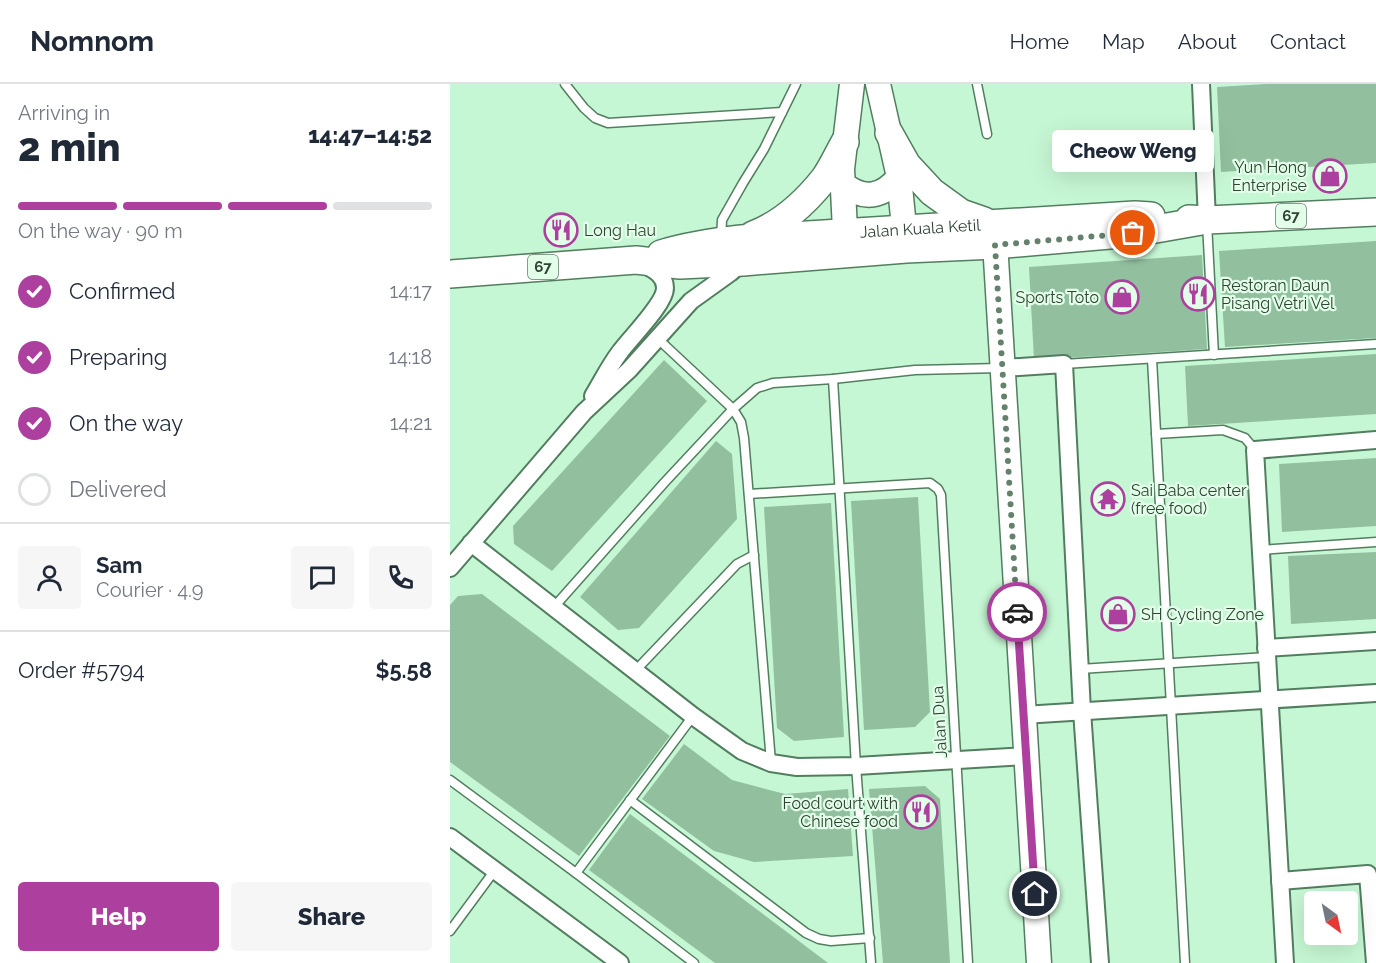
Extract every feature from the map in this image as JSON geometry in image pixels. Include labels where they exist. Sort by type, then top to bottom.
[{"type":"main road","points":[[889,133],[907,165],[932,192],[995,234]]},
{"type":"main road","points":[[735,248],[797,209],[825,178],[845,142]]},
{"type":"main road","name":"Jalan Kuala Ketil","points":[[450,274],[636,260],[676,249],[846,243],[995,234],[1133,233],[1207,220],[1376,212]]},
{"type":"street","points":[[846,243],[842,169],[852,84]]},
{"type":"street","points":[[878,84],[899,177],[906,239]]},
{"type":"street","points":[[1201,84],[1207,220]]},
{"type":"street","points":[[843,184],[851,191],[873,195],[883,192],[899,177]]},
{"type":"street","points":[[995,234],[1039,963]]},
{"type":"street","points":[[450,568],[584,412],[629,370],[691,300],[730,273],[735,248]]},
{"type":"street","points":[[584,412],[618,353],[658,306],[665,292],[661,276],[636,260]]},
{"type":"street","points":[[1003,368],[1064,364],[1082,711],[1100,963]]},
{"type":"street","points":[[1285,963],[1255,450],[1376,440]]},
{"type":"street","points":[[471,543],[693,716],[742,751],[771,763],[798,767],[856,766],[1026,756]]},
{"type":"street","points":[[1267,653],[1376,640]]},
{"type":"street","points":[[1023,715],[1376,693]]},
{"type":"street","points":[[450,837],[620,963]]},
{"type":"street","points":[[1280,881],[1372,874],[1375,963]]},
{"type":"lane","points":[[565,84],[595,118],[608,123],[782,112]]},
{"type":"lane","points":[[735,248],[722,220],[764,150],[796,84]]},
{"type":"lane","points":[[976,84],[987,134]]},
{"type":"lane","points":[[1207,220],[1214,354]]},
{"type":"lane","points":[[657,338],[733,409],[741,422],[771,763]]},
{"type":"lane","points":[[1064,364],[1376,344]]},
{"type":"lane","points":[[1152,359],[1185,963]]},
{"type":"lane","points":[[554,607],[664,483],[733,409],[757,388],[773,383],[915,370],[1003,368]]},
{"type":"lane","points":[[833,379],[856,766],[871,963]]},
{"type":"lane","points":[[1156,434],[1223,430],[1245,438],[1255,450]]},
{"type":"lane","name":"Jalan Dua","points":[[840,489],[930,483],[938,489],[941,495],[968,963]]},
{"type":"lane","points":[[749,494],[840,489]]},
{"type":"lane","points":[[1260,549],[1376,542]]},
{"type":"lane","points":[[636,670],[737,564],[754,555]]},
{"type":"lane","points":[[1080,669],[1169,664],[1267,653]]},
{"type":"lane","points":[[576,873],[693,716]]},
{"type":"lane","points":[[450,780],[694,963]]},
{"type":"lane","points":[[630,800],[806,933],[831,941],[870,938]]},
{"type":"lane","points":[[450,931],[495,870]]},
{"type":"building","points":[[1266,84],[1376,84],[1376,163],[1221,172],[1217,87]]},
{"type":"building","points":[[1376,241],[1376,338],[1225,347],[1219,251]]},
{"type":"building","points":[[1202,255],[1207,349],[1034,360],[1029,267]]},
{"type":"building","points":[[1376,354],[1376,414],[1188,426],[1185,366]]},
{"type":"building","points":[[664,360],[707,401],[552,571],[514,544],[513,526]]},
{"type":"building","points":[[716,441],[732,454],[737,519],[639,628],[618,630],[580,597]]},
{"type":"building","points":[[1376,458],[1376,526],[1282,532],[1279,464]]},
{"type":"building","points":[[918,497],[930,712],[915,727],[864,730],[851,501]]},
{"type":"building","points":[[831,503],[844,737],[794,741],[777,728],[764,507]]},
{"type":"building","points":[[1376,552],[1376,619],[1291,624],[1288,556]]},
{"type":"building","points":[[482,594],[670,736],[579,856],[450,762],[450,605],[458,596]]},
{"type":"building","points":[[684,744],[732,780],[785,794],[848,789],[853,856],[754,862],[714,851],[642,799]]},
{"type":"building","points":[[925,786],[940,799],[950,963],[883,963],[869,789]]},
{"type":"building","points":[[630,814],[828,963],[715,963],[589,870]]},
{"type":"way so far","points":[[1017,612],[995,245],[1133,233]]},
{"type":"place","name":"Yun Hong Enterprise","points":[[1330,176]]},
{"type":"place","name":"Long Hau","points":[[561,230]]},
{"type":"place","name":"Cheow Weng","points":[[1133,233]]},
{"type":"place","name":"Restoran Daun Pisang Vetri Vel","points":[[1198,294]]},
{"type":"place","name":"Sports Toto","points":[[1122,297]]},
{"type":"place","name":"Sai Baba center (free food)","points":[[1108,499]]},
{"type":"place","name":"SH Cycling Zone","points":[[1118,614]]},
{"type":"place","name":"Food court with Chinese food","points":[[921,812]]},
{"type":"route","points":[[1017,612],[1035,894]]}]
